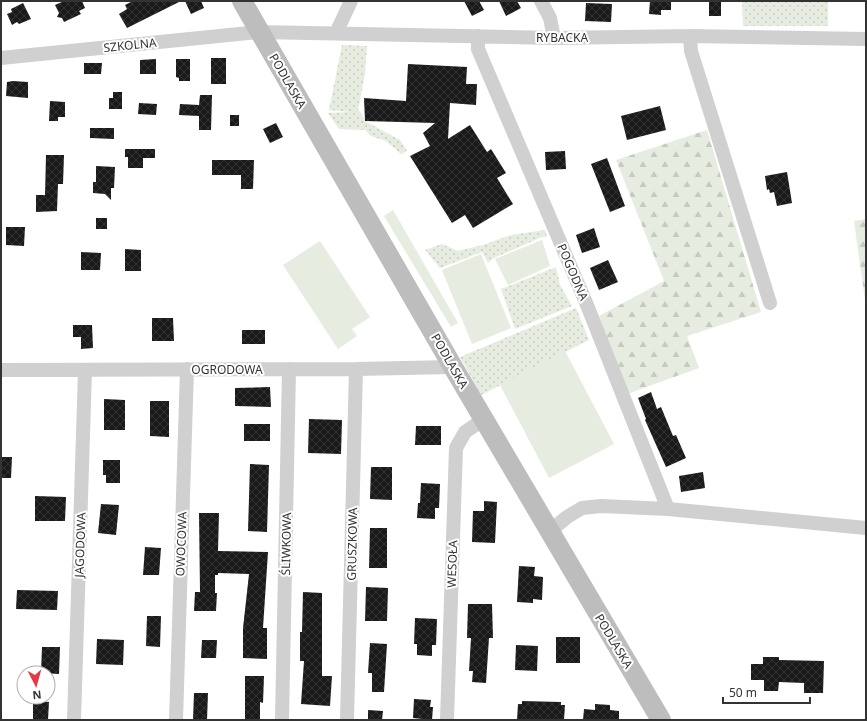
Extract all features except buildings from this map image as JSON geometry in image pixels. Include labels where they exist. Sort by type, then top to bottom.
[{"type":"street","name":"PODLASKA","points":[[242,1],[549,532],[661,720]]},
{"type":"street","points":[[336,33],[351,1]]},
{"type":"street","points":[[541,1],[550,18],[554,38]]},
{"type":"street","name":"RYBACKA","points":[[259,32],[554,38],[690,36],[866,39]]},
{"type":"street","name":"SZKOLNA","points":[[1,58],[259,32]]},
{"type":"street","name":"POGODNA","points":[[478,36],[478,49],[587,305],[668,510]]},
{"type":"street","points":[[690,36],[690,51],[770,303]]},
{"type":"street","name":"OGRODOWA","points":[[1,370],[85,371],[453,367]]},
{"type":"street","name":"OWOCOWA","points":[[176,720],[187,369]]},
{"type":"street","name":"ŚLIWKOWA","points":[[282,720],[289,369]]},
{"type":"street","name":"GRUSZKOWA","points":[[347,720],[356,369]]},
{"type":"street","name":"JAGODOWA","points":[[74,720],[85,371]]},
{"type":"street","name":"WESOŁA","points":[[447,720],[456,448],[465,432],[484,419]]},
{"type":"street","points":[[549,532],[567,517],[582,508],[601,506],[668,510],[866,528]]},
{"type":"green space","points":[[742,1],[828,1],[828,26],[743,26]]},
{"type":"green space","points":[[342,45],[367,46],[365,74],[358,111],[360,111],[365,121],[400,140],[407,151],[401,154],[386,141],[371,136],[365,130],[339,129],[328,113],[350,112],[329,110]]},
{"type":"green space","points":[[707,130],[761,312],[687,336],[699,368],[627,394],[599,316],[664,281],[616,160]]},
{"type":"green space","points":[[393,210],[458,323],[451,327],[384,216]]},
{"type":"green space","points":[[866,219],[866,307],[854,221]]},
{"type":"green space","points":[[545,230],[547,237],[542,237],[494,258],[488,263],[482,252],[440,268],[425,250],[442,244],[458,251],[483,245],[511,235]]},
{"type":"green space","points":[[542,240],[550,266],[508,285],[495,259]]},
{"type":"green space","points":[[320,241],[370,317],[352,329],[357,336],[338,349],[283,265]]},
{"type":"green space","points":[[481,254],[511,328],[472,344],[442,270]]},
{"type":"green space","points":[[556,267],[560,285],[572,306],[515,329],[501,289]]},
{"type":"green space","points":[[576,308],[589,340],[481,395],[460,357]]},
{"type":"green space","points":[[565,351],[614,444],[549,478],[500,385]]}]
